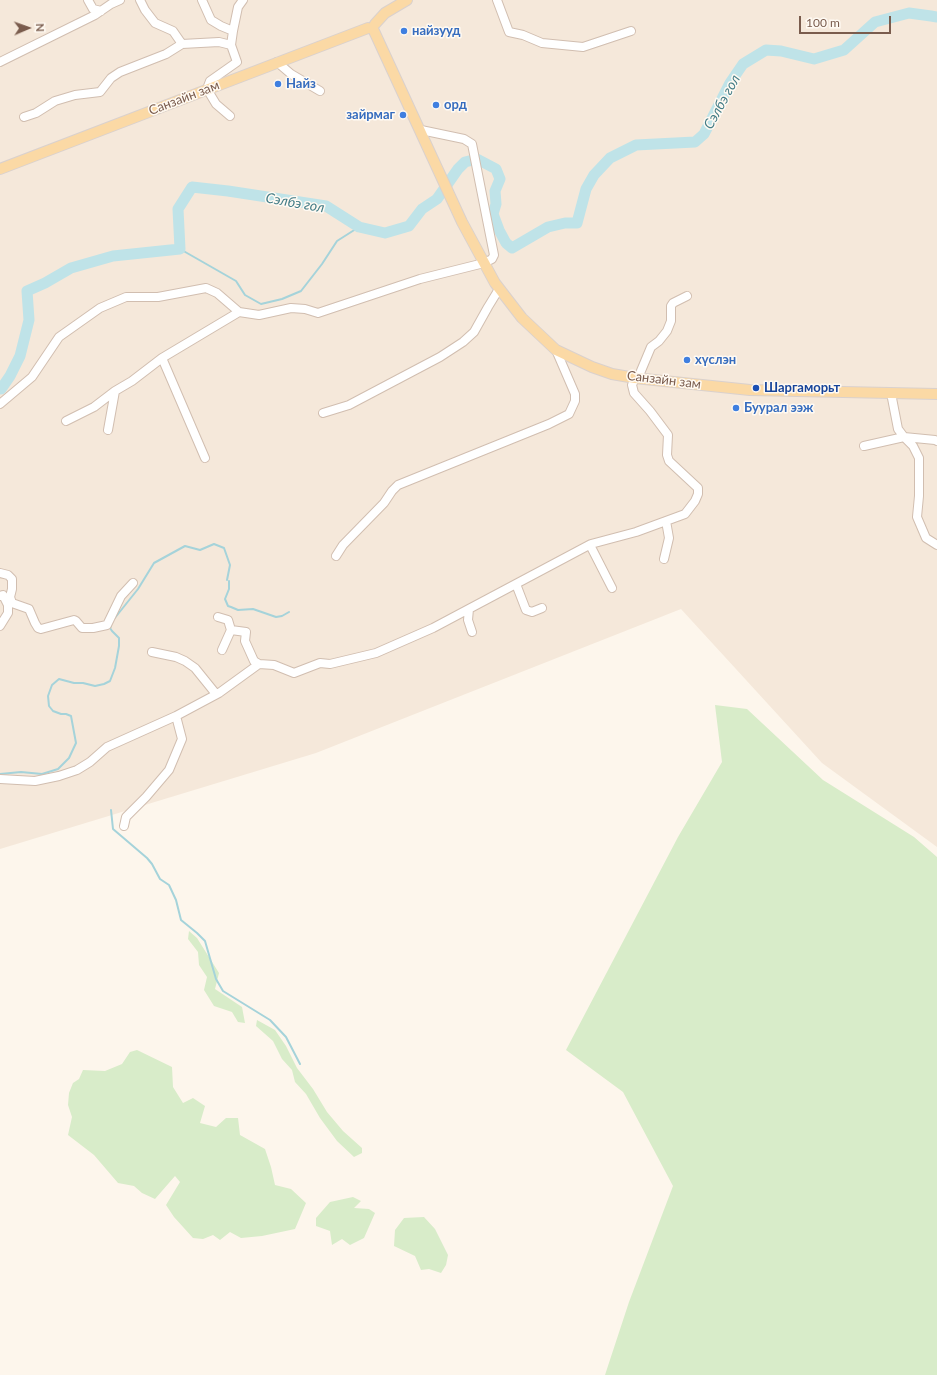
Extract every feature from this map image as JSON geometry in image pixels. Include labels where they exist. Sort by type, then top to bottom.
[{"type":"main road","points":[[407,0],[386,13],[372,28],[421,130]]},
{"type":"main road","name":"Санзайн зам","points":[[0,169],[277,62],[372,28]]},
{"type":"main road","name":"Санзайн зам","points":[[421,130],[462,222],[499,289],[522,318],[556,350],[592,367],[612,374],[636,378],[750,390],[937,394]]},
{"type":"street","points":[[88,0],[93,9],[101,11]]},
{"type":"street","points":[[0,62],[95,15],[111,4],[120,0]]},
{"type":"street","points":[[140,0],[145,10],[155,23],[173,31],[182,44]]},
{"type":"street","points":[[202,0],[212,20],[233,31]]},
{"type":"street","points":[[230,116],[216,104],[207,89],[210,81],[237,62],[231,45],[238,6],[243,0]]},
{"type":"street","points":[[386,13],[394,0]]},
{"type":"street","points":[[497,0],[509,32],[523,35],[542,43],[583,47],[631,31]]},
{"type":"street","points":[[24,117],[62,99],[75,95],[100,92],[111,78],[120,72],[166,54],[182,44],[219,42],[231,45]]},
{"type":"street","points":[[277,62],[291,74],[320,91]]},
{"type":"street","points":[[0,404],[32,377],[59,337],[100,308],[126,297],[158,297],[206,288],[217,293],[239,312],[259,315],[291,308],[306,309],[318,313],[420,279],[484,263],[492,259],[494,256],[494,251],[472,144],[464,139],[421,130]]},
{"type":"street","points":[[323,413],[349,405],[440,358],[464,342],[474,332],[499,289]]},
{"type":"street","points":[[231,630],[246,632],[245,641],[254,662],[259,664],[274,665],[294,673],[320,663],[330,664],[376,653],[433,628],[590,545],[636,532],[685,514],[695,501],[698,494],[698,488],[669,461],[667,455],[668,435],[634,393],[632,385],[651,348],[667,331],[671,321],[671,306],[673,303],[687,296]]},
{"type":"street","points":[[66,421],[94,408],[115,390],[132,381],[162,358],[239,312]]},
{"type":"street","points":[[336,556],[343,545],[379,508],[398,485],[549,424],[569,414],[575,401],[575,394],[556,350]]},
{"type":"street","points":[[162,358],[205,458]]},
{"type":"street","points":[[108,430],[115,390]]},
{"type":"street","points":[[891,393],[898,429],[913,446],[919,458],[919,496],[917,517],[926,538],[937,545]]},
{"type":"street","points":[[864,446],[904,437],[937,441]]},
{"type":"street","points":[[664,558],[668,538],[666,521]]},
{"type":"street","points":[[590,545],[612,588]]},
{"type":"street","points":[[0,573],[8,575],[12,579],[10,597],[12,602],[29,609],[38,628],[41,629],[74,620],[82,628],[93,628],[107,625],[121,596],[134,583]]},
{"type":"street","points":[[516,584],[526,610],[532,612],[542,608]]},
{"type":"street","points":[[0,596],[3,595],[8,605],[8,613],[0,626]]},
{"type":"street","points":[[469,609],[468,620],[472,632]]},
{"type":"street","points":[[218,617],[228,620],[231,630],[222,650]]},
{"type":"street","points":[[152,652],[176,657],[185,661],[195,668],[216,694]]},
{"type":"street","points":[[0,779],[35,781],[59,776],[77,770],[90,762],[106,747],[176,716],[216,694],[259,664]]},
{"type":"street","points":[[124,826],[126,817],[146,797],[169,770],[182,739],[176,716]]},
{"type":"shaded area","points":[[0,0],[937,0],[937,847],[822,763],[681,609],[316,753],[0,849]]},
{"type":"green space","points":[[715,705],[747,709],[823,780],[914,837],[937,857],[937,1375],[605,1375],[629,1302],[673,1186],[623,1092],[566,1050],[678,837],[722,762]]},
{"type":"green space","points":[[189,931],[197,938],[219,973],[215,989],[242,1007],[245,1023],[238,1022],[232,1012],[214,1006],[204,990],[207,977],[199,965],[198,952],[188,939]]},
{"type":"green space","points":[[257,1020],[275,1030],[286,1046],[297,1068],[313,1089],[327,1112],[343,1131],[362,1148],[362,1153],[354,1157],[337,1141],[320,1118],[306,1094],[295,1082],[292,1070],[282,1059],[273,1041],[256,1026]]},
{"type":"green space","points":[[137,1050],[172,1067],[173,1087],[183,1103],[193,1098],[205,1106],[200,1123],[216,1127],[226,1118],[238,1118],[240,1135],[265,1149],[275,1185],[291,1189],[306,1203],[295,1229],[262,1236],[241,1238],[230,1232],[220,1240],[213,1235],[203,1239],[193,1238],[174,1217],[166,1205],[180,1182],[175,1176],[155,1199],[142,1193],[134,1186],[118,1183],[94,1155],[68,1135],[72,1117],[68,1105],[69,1093],[73,1083],[79,1079],[83,1070],[105,1071],[122,1064],[130,1052]]},
{"type":"green space","points":[[353,1197],[361,1201],[354,1208],[369,1209],[375,1213],[364,1238],[350,1245],[342,1239],[332,1245],[330,1231],[316,1226],[316,1218],[330,1202]]},
{"type":"green space","points":[[424,1217],[435,1229],[448,1255],[446,1265],[441,1273],[429,1269],[421,1270],[415,1256],[394,1246],[395,1230],[404,1218]]},
{"type":"waterway","name":"Сэлбэ гол","points":[[0,389],[10,376],[20,356],[29,320],[27,291],[45,283],[71,268],[113,256],[180,249],[178,209],[192,187],[326,206],[359,227],[385,233],[409,226],[422,209],[437,199],[458,169],[465,162],[477,159],[496,169],[500,179],[495,191],[496,204],[493,214],[506,243],[512,248],[548,227],[565,223],[577,223],[586,189],[594,175],[610,158],[636,145],[695,142],[704,134],[730,83],[743,64],[766,50],[781,51],[814,59],[844,50],[875,22],[909,13],[937,17]]},
{"type":"waterway","points":[[180,249],[236,281],[245,295],[261,304],[282,299],[301,291],[322,264],[337,241],[359,227]]},
{"type":"waterway","points":[[114,619],[138,589],[154,563],[185,546],[200,550],[214,544],[224,548],[230,565],[227,580]]},
{"type":"waterway","points":[[229,581],[229,589],[225,599],[228,606],[238,610],[253,609],[276,617],[282,616],[289,612]]},
{"type":"waterway","points":[[0,774],[21,772],[42,774],[58,769],[69,758],[76,743],[71,716],[53,711],[49,706],[48,696],[52,685],[59,679],[95,686],[110,681],[115,668],[119,646],[119,638],[112,631],[110,628],[111,626]]},
{"type":"waterway","points":[[111,810],[113,829],[152,864],[160,879],[169,885],[176,900],[181,920],[205,941],[216,979],[223,991],[270,1020],[286,1037],[300,1064]]},
{"type":"place","name":"найзууд","points":[[404,31]]},
{"type":"place","name":"Найз","points":[[278,84]]},
{"type":"place","name":"орд","points":[[436,105]]},
{"type":"place","name":"зайрмаг","points":[[403,115]]},
{"type":"place","name":"хүслэн","points":[[687,360]]},
{"type":"place","name":"Шаргаморьт","points":[[756,388]]},
{"type":"place","name":"Буурал ээж","points":[[736,408]]}]
